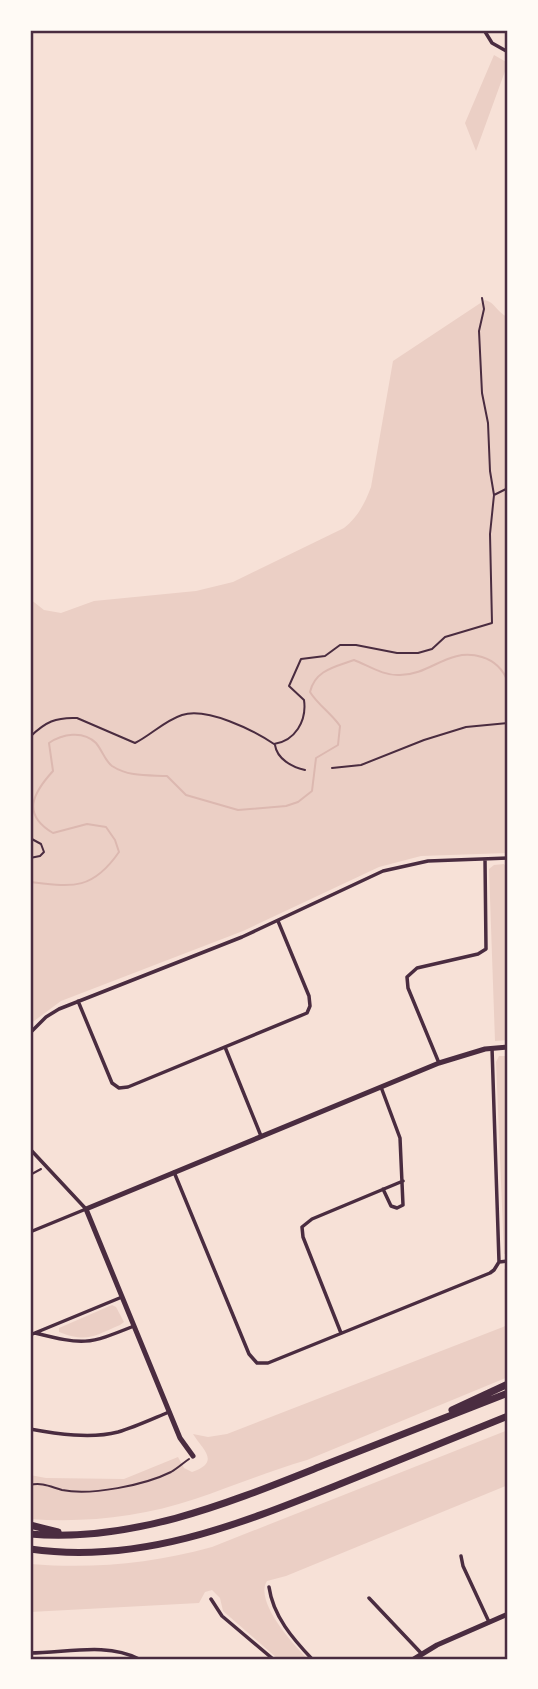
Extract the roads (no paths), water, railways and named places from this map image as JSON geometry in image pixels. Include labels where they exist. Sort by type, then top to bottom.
[{"type":"highway","points":[[373,1446],[508,1384]]},
{"type":"highway","points":[[30,1534],[69,1535],[126,1529],[187,1515],[264,1489],[508,1393]]},
{"type":"highway","points":[[30,1549],[79,1553],[126,1550],[192,1538],[246,1521],[508,1417]]},
{"type":"highway","points":[[30,1525],[69,1535]]},
{"type":"street","points":[[484,30],[492,43],[508,52]]},
{"type":"street","points":[[30,1033],[51,1013],[243,937],[383,871],[428,862],[508,858]]},
{"type":"street","points":[[439,1063],[408,988],[407,977],[417,968],[478,954],[486,949],[485,859]]},
{"type":"street","points":[[78,1001],[110,1080],[117,1087],[128,1087],[302,1016],[310,1008],[309,996],[278,921]]},
{"type":"street","points":[[225,1047],[261,1136]]},
{"type":"street","points":[[30,1232],[439,1063],[492,1048],[508,1047]]},
{"type":"street","points":[[174,1172],[249,1354],[257,1363],[268,1363],[494,1270],[499,1262],[492,1048]]},
{"type":"street","points":[[381,1087],[400,1138],[404,1202],[399,1208],[390,1205],[383,1189]]},
{"type":"street","points":[[30,1149],[86,1209],[169,1412],[182,1442],[193,1456]]},
{"type":"street","points":[[341,1333],[303,1237],[302,1227],[312,1219],[403,1181]]},
{"type":"street","points":[[499,1262],[508,1261]]},
{"type":"street","points":[[32,1334],[122,1297]]},
{"type":"street","points":[[32,1334],[72,1342],[88,1342],[134,1326]]},
{"type":"street","points":[[30,1429],[106,1434],[169,1412]]},
{"type":"street","points":[[461,1556],[489,1622]]},
{"type":"street","points":[[270,1587],[274,1608],[312,1659]]},
{"type":"street","points":[[369,1598],[422,1653]]},
{"type":"street","points":[[211,1599],[222,1616],[273,1659]]},
{"type":"street","points":[[414,1659],[508,1614]]},
{"type":"street","points":[[30,1653],[105,1650],[121,1652],[139,1659]]},
{"type":"waterway","points":[[30,882],[80,884],[100,874],[119,852],[106,827],[87,824],[53,833],[37,818],[34,811],[36,795],[53,771],[49,743],[60,737],[85,736],[96,743],[107,761],[118,770],[132,774],[167,776],[186,795],[238,810],[286,806],[298,802],[312,791],[316,758],[338,745],[340,726],[310,692],[316,679],[327,670],[354,660],[388,674],[411,674],[449,658],[470,655],[495,663],[508,682]]}]
